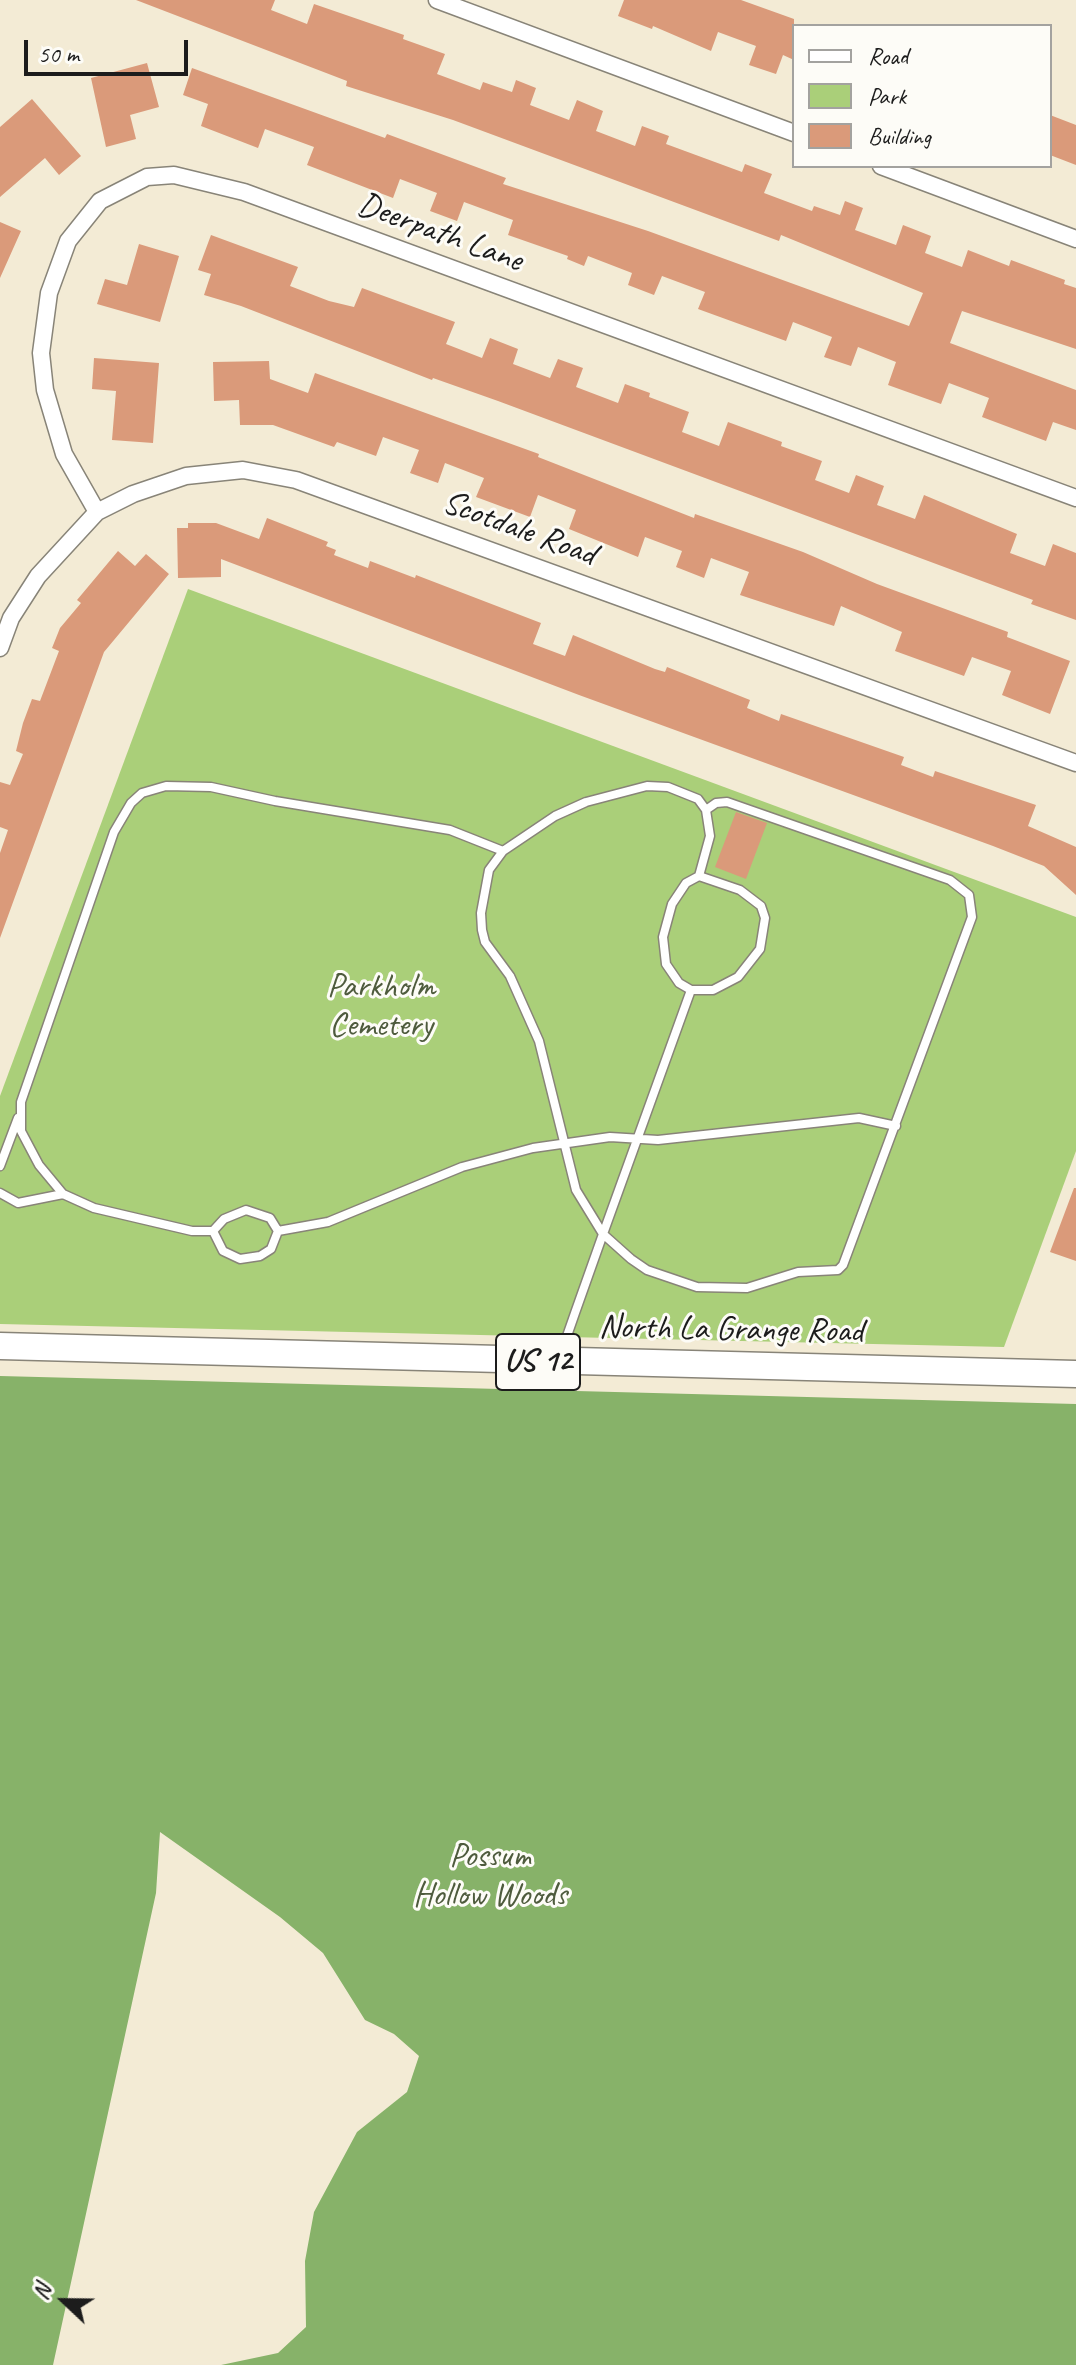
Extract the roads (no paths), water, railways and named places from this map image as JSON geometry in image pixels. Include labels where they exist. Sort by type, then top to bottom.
[{"type":"main road","name":"North La Grange Road","points":[[0,1346],[1076,1374]]},
{"type":"street","points":[[437,0],[792,132]]},
{"type":"street","points":[[886,168],[1076,239]]},
{"type":"street","name":"Deerpath Lane","points":[[97,512],[64,454],[45,390],[41,353],[49,293],[68,241],[100,201],[147,177],[174,175],[244,192],[1076,498]]},
{"type":"street","name":"Scotdale Road","points":[[0,648],[11,618],[38,576],[97,512],[133,494],[186,476],[243,470],[296,480],[1076,763]]},
{"type":"lane","points":[[0,1166],[18,1118],[47,1020],[114,832],[131,803],[142,793],[166,786],[211,787],[275,801],[450,830],[503,851]]},
{"type":"lane","points":[[699,876],[740,890],[761,906],[765,933],[750,965],[738,977],[713,990],[691,990],[679,983],[666,964],[663,937],[672,904],[686,883],[699,876],[710,836],[706,810],[698,799],[685,792],[647,786],[586,802],[555,816],[503,851],[489,870],[481,913],[485,942],[510,976],[539,1041],[576,1190],[603,1234],[647,1270],[697,1287],[747,1288],[798,1272],[838,1270],[847,1258],[972,917],[969,895],[950,880],[727,802],[716,803],[706,810]]},
{"type":"lane","points":[[557,1362],[691,990]]},
{"type":"lane","points":[[18,1118],[27,1146],[63,1194],[94,1208],[192,1231],[213,1231],[224,1219],[246,1210],[270,1218],[278,1231]]},
{"type":"lane","points":[[278,1231],[351,1214],[493,1156],[610,1137],[702,1136],[859,1118],[896,1126]]},
{"type":"lane","points":[[0,1193],[18,1203],[63,1194]]},
{"type":"lane","points":[[213,1231],[223,1251],[240,1259],[260,1256],[271,1249],[278,1231]]},
{"type":"park label","name":"Parkholm Cemetery","points":[[381,1006]]},
{"type":"park label","name":"Possum Hollow Woods","points":[[490,1876]]}]
